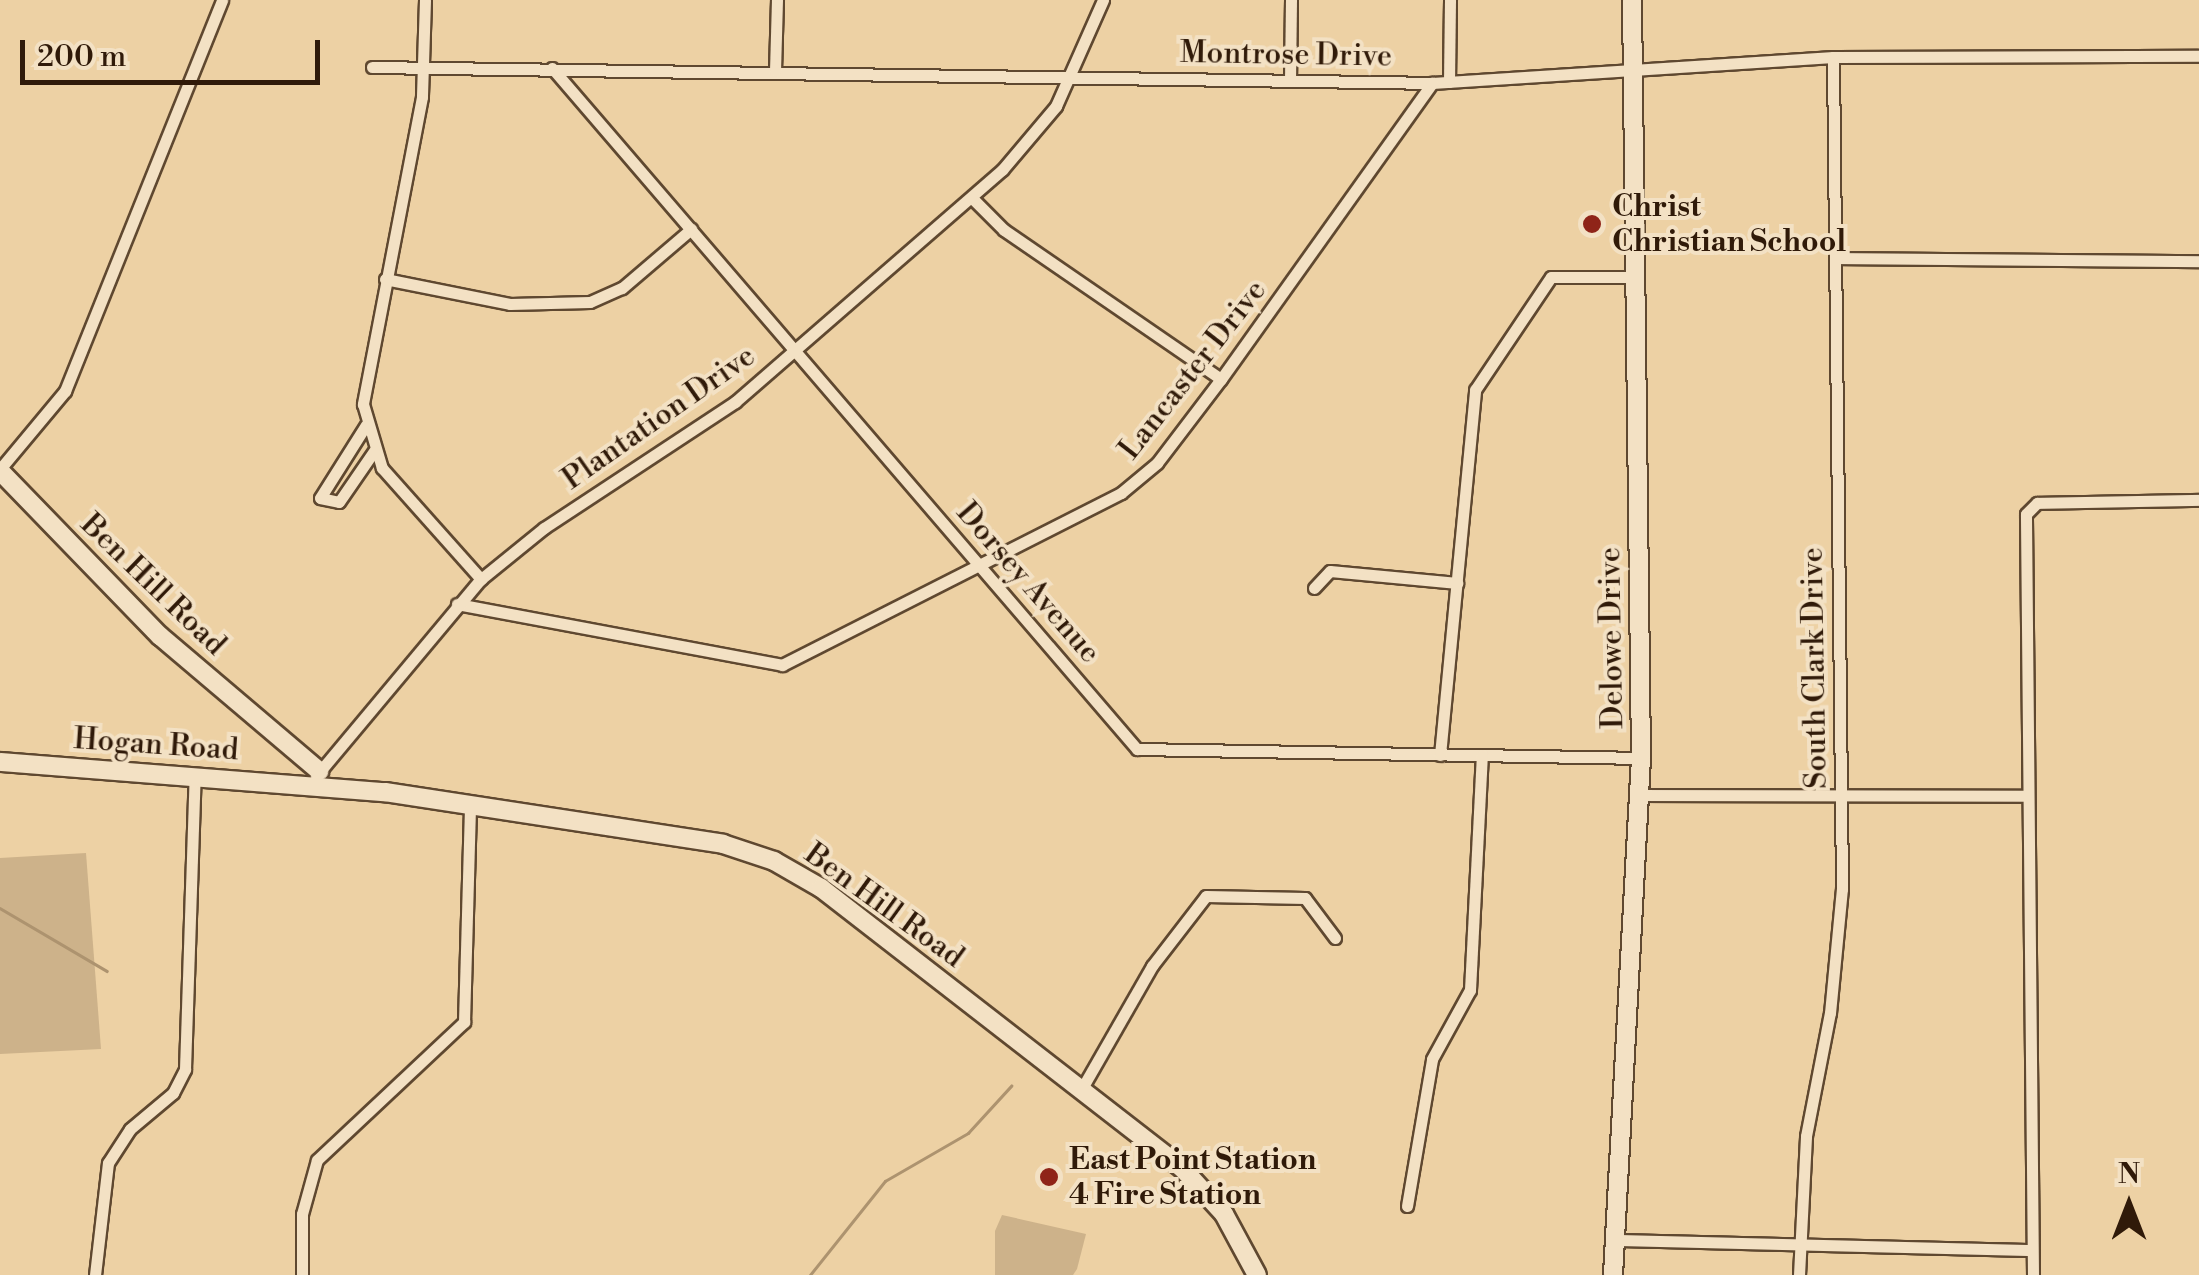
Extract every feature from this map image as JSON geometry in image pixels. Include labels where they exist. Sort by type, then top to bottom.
[{"type":"street","points":[[0,470],[65,391],[222,0]]},
{"type":"street","points":[[426,0],[424,67],[364,381],[366,425],[374,451],[395,485],[481,580]]},
{"type":"street","points":[[775,71],[776,0]]},
{"type":"street","name":"Plantation Drive","points":[[314,778],[481,580],[544,528],[734,402],[972,198],[1029,142],[1072,77],[1103,0]]},
{"type":"street","points":[[1290,81],[1291,0]]},
{"type":"street","points":[[1449,82],[1450,0]]},
{"type":"street","name":"Delowe Drive","points":[[1613,1275],[1641,758],[1632,0]]},
{"type":"street","name":"Montrose Drive","points":[[372,67],[1449,82],[1834,57],[2199,56]]},
{"type":"street","name":"South Clark Drive","points":[[1799,1275],[1806,1136],[1839,948],[1842,798],[1834,57]]},
{"type":"street","name":"Dorsey Avenue","points":[[552,68],[1137,748],[1641,758]]},
{"type":"street","name":"Lancaster Drive","points":[[457,604],[782,665],[1138,482],[1221,378],[1432,82]]},
{"type":"street","points":[[972,198],[1004,230],[1221,378]]},
{"type":"street","points":[[385,279],[510,304],[590,302],[622,288],[690,229]]},
{"type":"street","points":[[1836,258],[2199,261]]},
{"type":"street","points":[[1440,754],[1476,390],[1551,277],[1634,277]]},
{"type":"street","points":[[366,425],[320,498],[339,502],[374,451]]},
{"type":"street","name":"Ben Hill Road","points":[[0,470],[160,636],[314,778],[723,844],[774,862],[821,888],[1204,1190],[1235,1230],[1257,1275]]},
{"type":"street","points":[[2033,1275],[2026,514],[2037,503],[2199,500]]},
{"type":"street","points":[[1314,588],[1330,572],[1456,583]]},
{"type":"street","points":[[1408,1206],[1432,1059],[1470,990],[1482,755]]},
{"type":"street","name":"Hogan Road","points":[[0,762],[195,775],[314,778]]},
{"type":"street","points":[[95,1275],[99,1196],[108,1163],[130,1129],[173,1094],[185,1069],[195,775]]},
{"type":"street","points":[[1640,794],[2028,796]]},
{"type":"street","points":[[302,1275],[302,1214],[317,1160],[464,1022],[470,803]]},
{"type":"street","points":[[1081,1090],[1152,966],[1206,896],[1304,898],[1335,938]]},
{"type":"street","points":[[1614,1240],[2032,1250]]},
{"type":"shaded area","points":[[86,853],[101,1049],[0,1054],[0,858]]},
{"type":"shaded area","points":[[1002,1215],[1086,1234],[1073,1275],[995,1275],[995,1231]]},
{"type":"waterway","points":[[0,908],[107,971]]},
{"type":"waterway","points":[[810,1275],[885,1181],[968,1133],[1011,1086]]},
{"type":"place","name":"Christ Christian School","points":[[1592,224]]},
{"type":"place","name":"East Point Station 4 Fire Station","points":[[1049,1177]]}]
